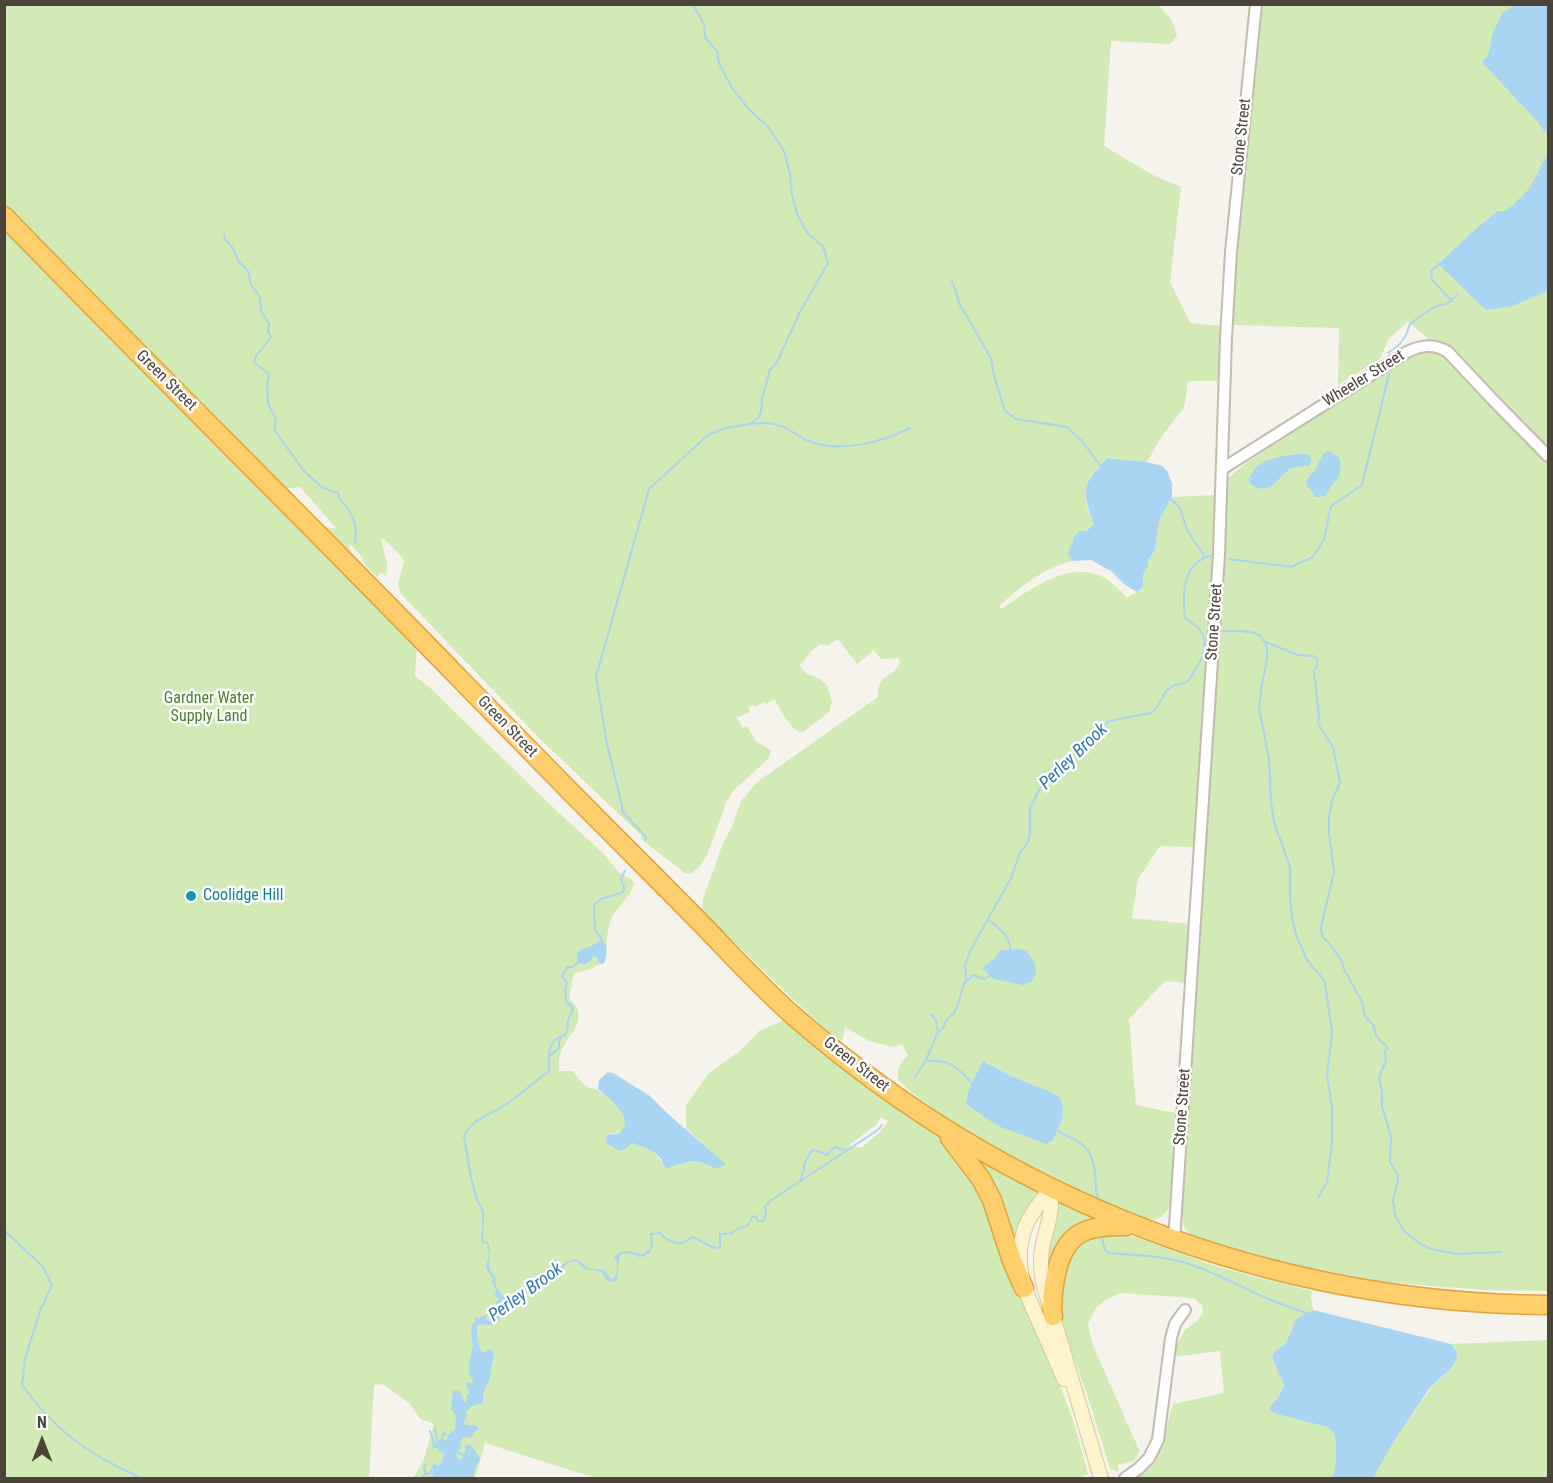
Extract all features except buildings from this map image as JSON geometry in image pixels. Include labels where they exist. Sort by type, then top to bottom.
[{"type":"highway","name":"Green Street","points":[[4,216],[767,991],[854,1065],[905,1103],[988,1155],[1050,1188],[1174,1241],[1271,1270],[1352,1288],[1459,1302],[1548,1305]]},
{"type":"highway","points":[[939,1125],[969,1162],[988,1193],[1024,1288]]},
{"type":"highway","points":[[1053,1316],[1052,1295],[1057,1270],[1062,1253],[1072,1238],[1094,1228],[1138,1227]]},
{"type":"street","name":"Stone Street","points":[[1174,1241],[1218,566],[1231,252],[1256,4]]},
{"type":"street","name":"Wheeler Street","points":[[1222,469],[1407,352],[1426,345],[1437,346],[1448,352],[1548,456]]},
{"type":"street","points":[[1050,1188],[1029,1220],[1022,1238],[1020,1267],[1024,1288],[1080,1416],[1096,1460]]},
{"type":"street","points":[[1050,1188],[1052,1211],[1043,1243],[1041,1264],[1044,1289],[1101,1479]]},
{"type":"street","points":[[1125,1479],[1149,1458],[1158,1440],[1171,1338],[1175,1324],[1185,1310]]},
{"type":"green space","name":"Gardner Water Supply Land","points":[[1157,4],[1171,19],[1177,35],[1170,44],[1111,41],[1104,146],[1153,175],[1181,187],[1170,282],[1190,323],[1220,326],[1219,381],[1188,381],[1184,408],[1162,436],[1147,462],[1107,458],[1091,475],[1086,503],[1094,525],[1086,531],[1068,554],[1073,561],[1043,573],[1024,585],[999,606],[1002,609],[1037,585],[1050,579],[1078,572],[1091,573],[1105,578],[1127,597],[1137,592],[1143,587],[1143,575],[1148,566],[1148,560],[1155,550],[1159,521],[1172,497],[1216,495],[1195,847],[1160,846],[1138,879],[1132,918],[1191,924],[1186,983],[1165,981],[1129,1019],[1136,1105],[1175,1113],[1171,1202],[1159,1218],[1153,1220],[1134,1215],[1068,1186],[962,1127],[915,1095],[898,1080],[899,1066],[908,1056],[902,1044],[893,1047],[869,1041],[845,1027],[842,1041],[830,1033],[705,914],[702,908],[703,899],[723,843],[732,827],[741,801],[757,782],[878,697],[883,679],[900,663],[898,658],[881,659],[874,650],[857,664],[838,639],[827,646],[821,644],[810,652],[799,665],[806,673],[827,685],[832,702],[829,712],[802,733],[789,723],[774,699],[766,704],[764,702],[755,707],[753,705],[748,708],[750,712],[737,718],[743,728],[747,726],[756,741],[771,750],[770,755],[733,791],[726,803],[708,853],[700,866],[691,874],[685,873],[642,840],[641,835],[539,738],[401,594],[398,585],[404,561],[384,539],[381,539],[387,563],[386,576],[381,572],[377,577],[349,543],[351,556],[418,624],[415,676],[606,856],[619,873],[634,883],[609,924],[605,962],[588,970],[574,973],[569,998],[575,1004],[579,1016],[559,1060],[559,1071],[573,1071],[584,1085],[603,1094],[622,1113],[625,1124],[623,1129],[617,1133],[610,1133],[607,1144],[619,1151],[632,1143],[642,1147],[655,1154],[666,1168],[688,1162],[702,1163],[715,1169],[725,1164],[686,1128],[686,1105],[708,1074],[741,1050],[759,1031],[785,1020],[885,1100],[941,1137],[976,1178],[1057,1377],[1074,1423],[1088,1474],[1079,1478],[595,1478],[485,1443],[475,1478],[458,1468],[449,1436],[446,1445],[448,1458],[437,1478],[413,1478],[424,1459],[434,1424],[420,1419],[409,1403],[383,1384],[374,1385],[369,1478],[5,1478],[4,5]],"holes":[[[300,487],[337,529],[303,522],[272,490]],[[986,1062],[1013,1077],[1049,1091],[969,1089]],[[881,1117],[888,1121],[880,1132],[862,1147],[848,1146],[877,1124]]]},
{"type":"green space","points":[[1253,5],[1548,5],[1548,1291],[1483,1290],[1384,1282],[1294,1265],[1197,1238],[1190,1234],[1183,1224],[1182,1205],[1225,481],[1245,464],[1409,352],[1437,347],[1408,321],[1388,340],[1380,359],[1338,385],[1339,328],[1231,325]]},
{"type":"green space","points":[[977,1158],[1037,1190],[1038,1195],[1016,1247],[975,1160]]},
{"type":"green space","points":[[1061,1202],[1097,1219],[1045,1277],[1049,1236],[1057,1218],[1058,1205]]},
{"type":"green space","points":[[1115,1230],[1215,1266],[1312,1291],[1313,1310],[1296,1319],[1286,1343],[1274,1352],[1272,1357],[1284,1386],[1273,1402],[1273,1413],[1327,1427],[1332,1431],[1336,1450],[1332,1478],[1136,1478],[1152,1463],[1161,1448],[1173,1404],[1224,1393],[1220,1351],[1172,1357],[1185,1330],[1203,1313],[1202,1306],[1195,1299],[1120,1293],[1105,1300],[1095,1309],[1088,1324],[1092,1343],[1140,1452],[1134,1461],[1117,1465],[1119,1472],[1110,1469],[1087,1394],[1063,1328],[1058,1301],[1064,1265],[1078,1242]]},
{"type":"green space","points":[[1548,1340],[1548,1478],[1373,1478],[1402,1429],[1434,1384],[1446,1374],[1456,1348],[1451,1344]]},
{"type":"water","points":[[1517,4],[1548,5],[1548,136],[1482,62],[1488,56],[1493,32],[1502,13]]},
{"type":"water","points":[[1548,153],[1548,291],[1512,306],[1486,310],[1438,264],[1477,228],[1498,211],[1505,211],[1512,206],[1529,189]]},
{"type":"water","points":[[1330,451],[1339,458],[1339,475],[1326,495],[1315,497],[1307,487],[1306,481],[1316,469],[1323,454]]},
{"type":"water","points":[[1307,454],[1311,458],[1309,466],[1290,469],[1272,486],[1264,489],[1255,487],[1248,480],[1257,467],[1263,463]]},
{"type":"water","points":[[1107,458],[1162,466],[1172,483],[1172,497],[1159,521],[1155,550],[1148,560],[1148,566],[1143,575],[1143,587],[1137,592],[1125,585],[1111,571],[1091,560],[1073,561],[1068,554],[1079,531],[1086,531],[1094,525],[1087,504],[1086,489],[1092,475]]},
{"type":"water","points":[[600,941],[607,949],[603,964],[593,956],[585,964],[577,963],[580,950]]},
{"type":"water","points":[[1001,950],[1027,951],[1034,962],[1036,973],[1032,981],[1023,985],[994,979],[982,968]]},
{"type":"water","points":[[983,1061],[1060,1098],[1063,1109],[1061,1121],[1053,1140],[1046,1144],[998,1126],[966,1104],[969,1089]]},
{"type":"water","points":[[608,1072],[650,1096],[726,1164],[715,1169],[702,1163],[691,1162],[666,1169],[660,1158],[645,1148],[632,1143],[619,1151],[607,1144],[606,1136],[620,1132],[625,1121],[619,1109],[598,1089],[599,1080]]},
{"type":"water","points":[[483,1227],[484,1241],[488,1242],[490,1248],[489,1268],[496,1278],[496,1285],[502,1295],[509,1294],[512,1299],[519,1296],[531,1284],[542,1284],[546,1274],[574,1259],[588,1268],[603,1270],[614,1279],[617,1266],[614,1258],[620,1252],[642,1254],[649,1250],[646,1256],[639,1257],[626,1253],[621,1254],[616,1282],[608,1281],[601,1272],[585,1269],[577,1261],[569,1262],[558,1273],[547,1276],[546,1284],[529,1289],[511,1305],[509,1311],[499,1317],[499,1322],[477,1326],[477,1338],[481,1352],[490,1349],[494,1353],[489,1381],[483,1394],[483,1403],[472,1406],[466,1411],[467,1417],[463,1422],[466,1425],[477,1426],[479,1429],[473,1433],[471,1438],[462,1437],[460,1449],[456,1453],[458,1460],[462,1459],[466,1451],[466,1444],[471,1445],[476,1451],[480,1458],[474,1471],[474,1478],[430,1478],[433,1474],[432,1466],[435,1463],[440,1465],[444,1455],[443,1452],[435,1452],[440,1450],[433,1448],[432,1445],[441,1439],[445,1431],[447,1434],[443,1437],[447,1441],[448,1435],[455,1429],[456,1415],[451,1409],[453,1391],[457,1390],[461,1393],[464,1403],[470,1393],[466,1383],[472,1384],[473,1381],[469,1363],[473,1346],[472,1324],[476,1320],[474,1316],[479,1318],[488,1314],[485,1319],[490,1321],[499,1312],[495,1303],[499,1300],[494,1294],[497,1292],[486,1268],[489,1253],[488,1245],[482,1242]]},
{"type":"water","points":[[1313,1310],[1451,1344],[1457,1351],[1454,1364],[1427,1392],[1373,1478],[1332,1478],[1336,1450],[1332,1431],[1327,1427],[1273,1413],[1269,1409],[1284,1386],[1272,1357],[1274,1352],[1286,1343],[1296,1319]]},
{"type":"waterway","points":[[646,840],[646,837],[622,811],[607,744],[596,677],[649,489],[708,435],[725,428],[750,424],[759,417],[770,370],[776,364],[800,312],[828,263],[823,246],[807,233],[797,214],[784,151],[769,128],[748,108],[732,88],[719,63],[717,51],[705,38],[704,24],[693,4]]},
{"type":"waterway","points":[[224,234],[239,262],[248,271],[251,285],[260,297],[261,311],[269,324],[268,332],[271,337],[254,362],[269,376],[268,403],[276,420],[274,430],[305,472],[323,488],[338,493],[354,521],[355,543]]},
{"type":"waterway","points":[[1439,264],[1431,271],[1432,280],[1452,301]]},
{"type":"waterway","points":[[952,281],[960,305],[991,358],[1005,411],[1016,419],[1067,427],[1083,442],[1102,468]]},
{"type":"waterway","name":"Perley Brook","points":[[1388,353],[1399,345],[1410,324],[1436,306],[1447,304],[1457,295]]},
{"type":"waterway","name":"Perley Brook","points":[[1229,559],[1291,567],[1313,557],[1324,539],[1331,506],[1362,485],[1389,374]]},
{"type":"waterway","points":[[750,424],[777,425],[811,442],[836,446],[875,441],[910,428]]},
{"type":"waterway","points":[[1168,498],[1179,507],[1188,531],[1205,557]]},
{"type":"waterway","name":"Perley Brook","points":[[915,1077],[926,1060],[938,1032],[957,1007],[966,978],[965,965],[971,949],[1011,878],[1020,853],[1028,842],[1030,808],[1040,788],[1050,781],[1069,759],[1109,721],[1151,713],[1168,689],[1189,680],[1196,668],[1205,643],[1200,630],[1185,618],[1184,589],[1189,572],[1194,565],[1201,559],[1211,556]]},
{"type":"waterway","points":[[1216,631],[1255,633],[1265,642],[1267,649],[1259,707],[1269,759],[1274,822],[1290,867],[1292,918],[1297,938],[1306,959],[1325,983],[1332,1032],[1327,1075],[1332,1107],[1332,1143],[1327,1182],[1318,1198]]},
{"type":"waterway","points":[[1265,642],[1298,655],[1313,656],[1317,659],[1314,671],[1318,724],[1333,747],[1340,783],[1332,800],[1329,817],[1334,872],[1321,927],[1322,936],[1342,961],[1362,1002],[1365,1016],[1374,1026],[1376,1036],[1387,1047],[1386,1060],[1379,1078],[1382,1106],[1391,1137],[1390,1162],[1398,1179],[1393,1201],[1395,1215],[1404,1231],[1431,1249],[1457,1254],[1502,1252]]},
{"type":"waterway","points":[[602,943],[595,927],[594,905],[601,899],[623,892],[621,879],[625,871]]},
{"type":"waterway","points":[[988,919],[1009,941],[1010,952]]},
{"type":"waterway","points":[[483,1228],[483,1211],[471,1178],[464,1136],[477,1121],[508,1103],[549,1071],[551,1046],[556,1039],[565,1035],[573,1008],[566,1001],[567,982],[562,977],[567,967],[578,963]]},
{"type":"waterway","points":[[965,983],[973,975],[984,979],[993,974]]},
{"type":"waterway","points":[[931,1014],[936,1020],[938,1032]]},
{"type":"waterway","points":[[550,1056],[559,1048],[561,1037]]},
{"type":"waterway","points":[[925,1061],[942,1061],[953,1065],[973,1084]]},
{"type":"waterway","name":"Perley Brook","points":[[649,1253],[652,1245],[651,1234],[660,1233],[674,1242],[681,1243],[693,1237],[718,1248],[720,1234],[732,1233],[746,1227],[755,1216],[758,1221],[763,1221],[766,1215],[765,1207],[770,1201],[878,1130],[882,1125]]},
{"type":"waterway","points":[[1056,1130],[1079,1142],[1089,1152],[1094,1164],[1097,1198]]},
{"type":"waterway","points":[[800,1181],[811,1151],[815,1150],[827,1155],[834,1147],[846,1150]]},
{"type":"waterway","points":[[4,1230],[43,1267],[52,1285],[40,1311],[25,1359],[22,1385],[46,1415],[73,1439],[103,1459],[139,1478]]},
{"type":"waterway","points":[[1101,1235],[1105,1250],[1109,1253],[1182,1262],[1306,1313]]},
{"type":"waterway","points":[[435,1429],[437,1442]]},
{"type":"waterway","points":[[430,1431],[434,1443]]},
{"type":"waterway","points":[[457,1452],[463,1455]]},
{"type":"waterway","points":[[422,1478],[426,1465]]},
{"type":"waterway","points":[[426,1474],[432,1470]]},
{"type":"place","name":"Coolidge Hill","points":[[191,896]]}]
